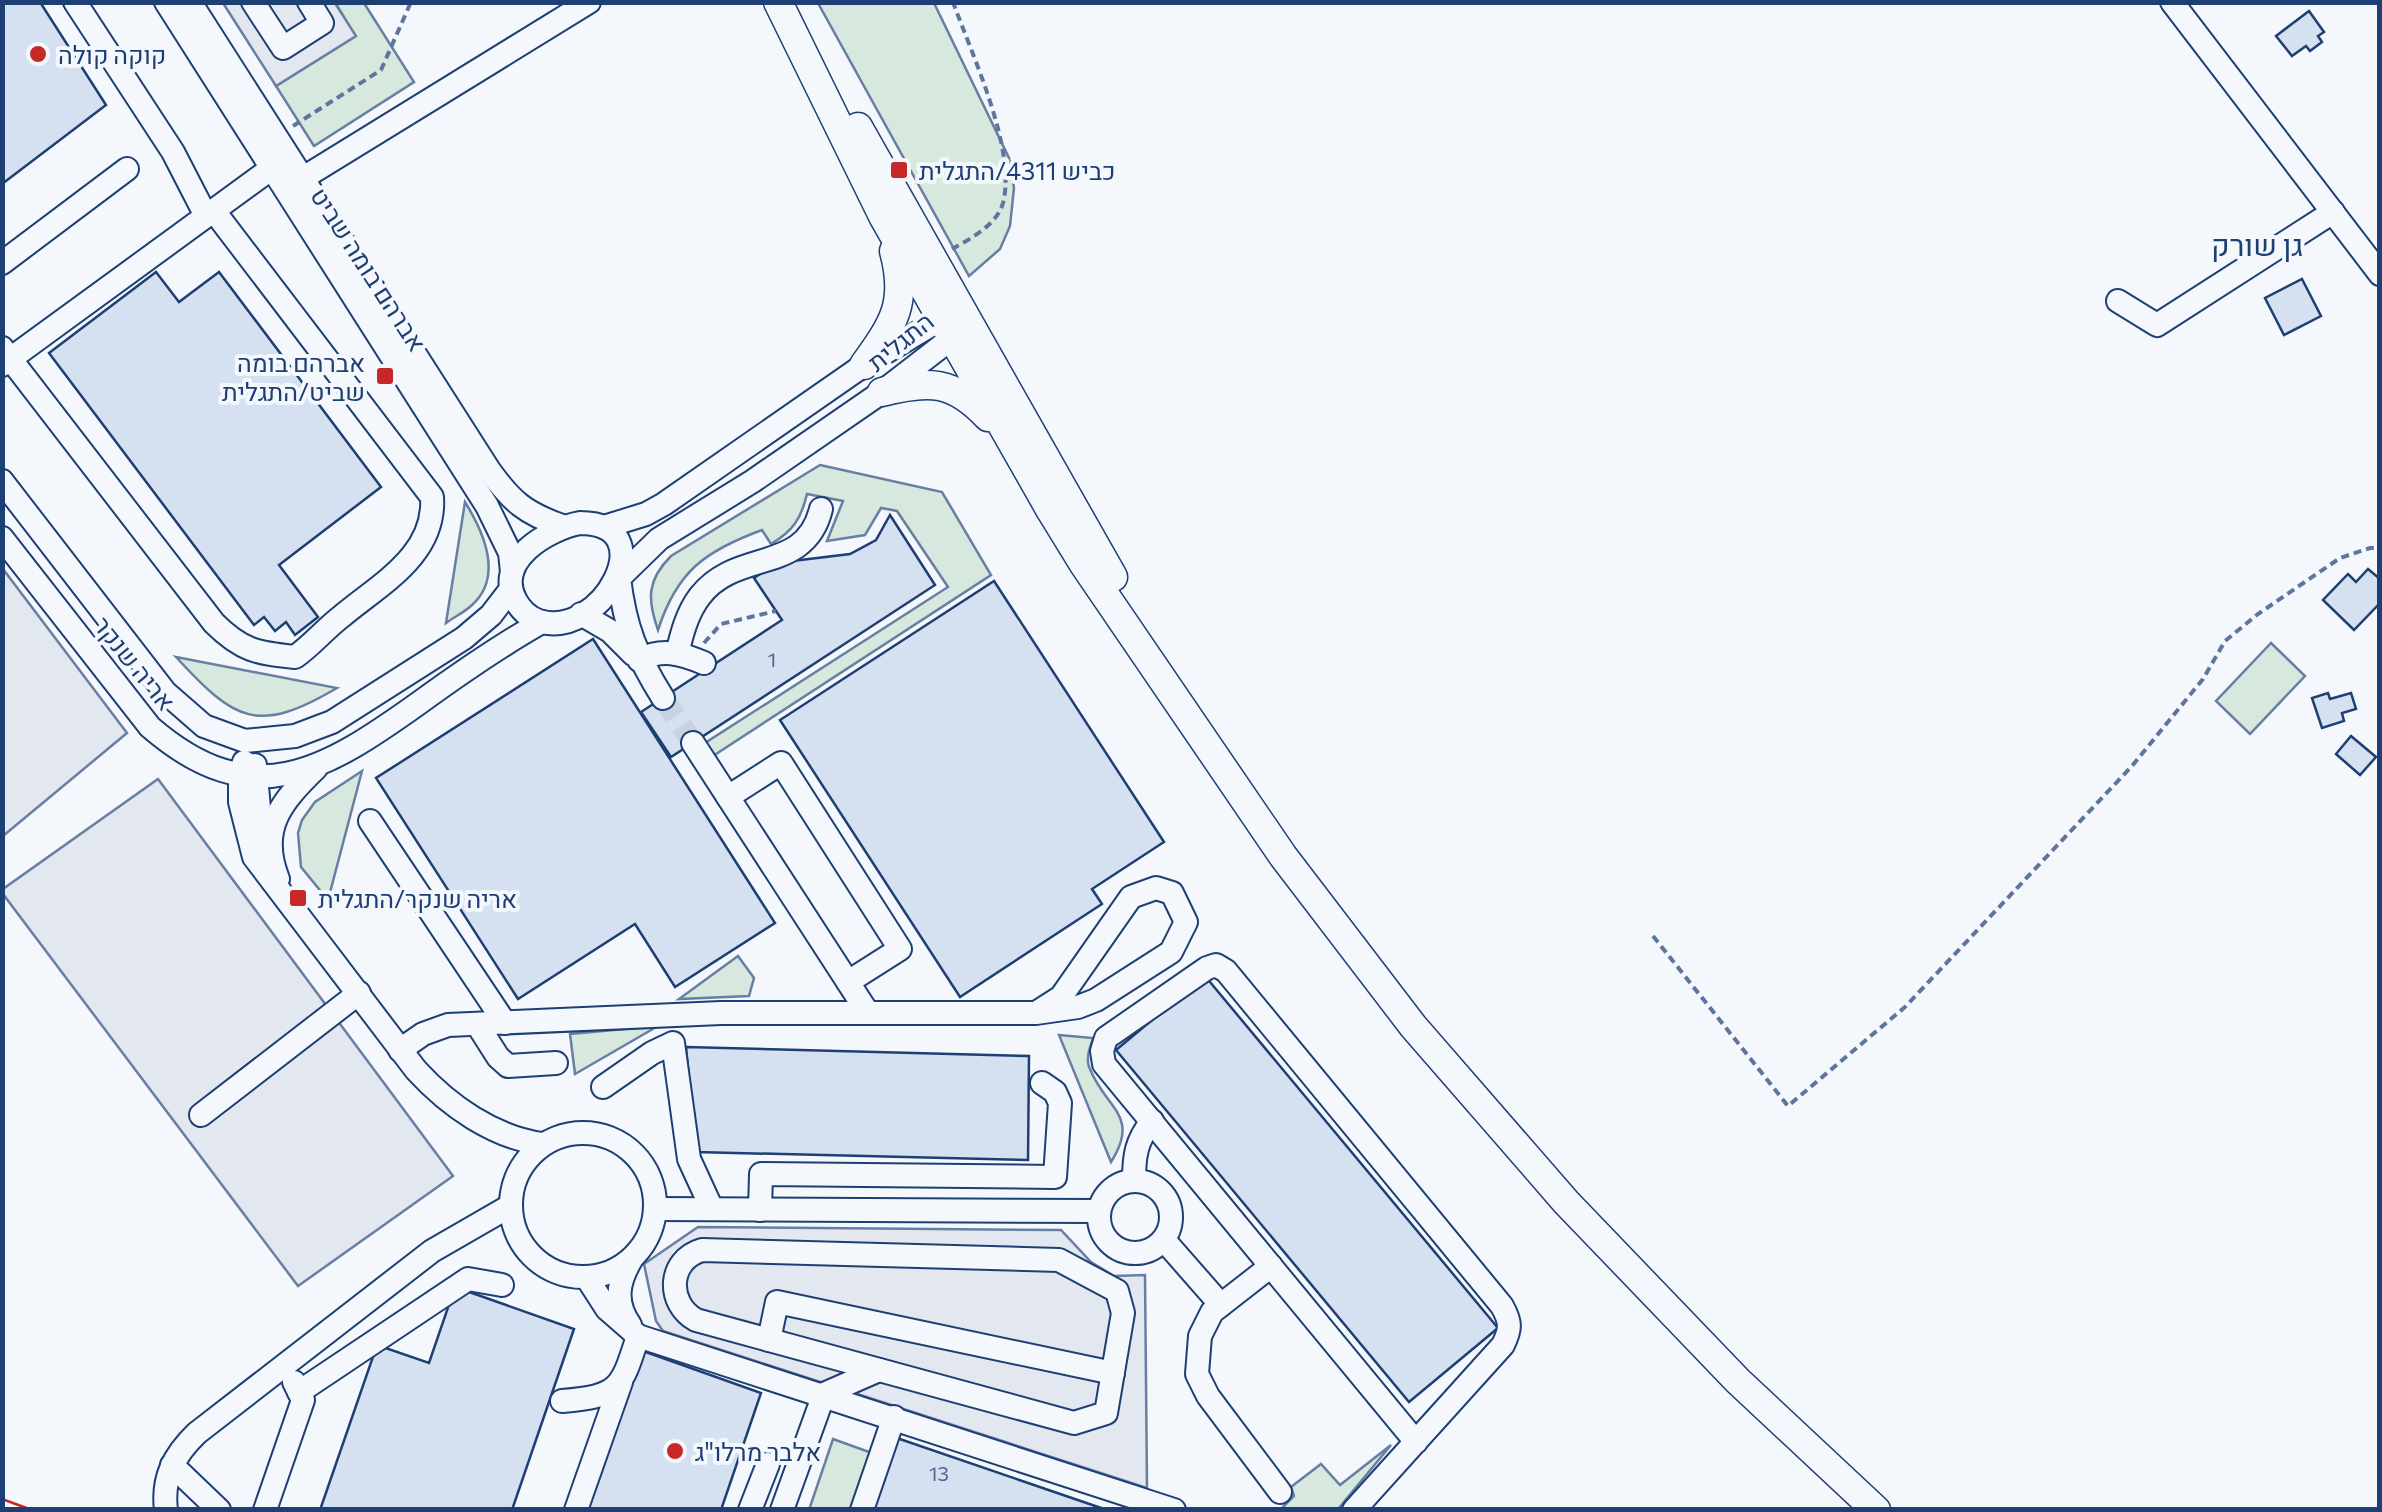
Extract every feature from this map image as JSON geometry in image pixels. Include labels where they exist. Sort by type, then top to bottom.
[{"type":"main road","points":[[778,2],[883,216],[1120,589],[1260,823]]},
{"type":"main road","points":[[787,2],[934,260],[953,325],[1009,439],[1082,563],[1260,823],[1376,979],[1529,1161],[1738,1381],[1876,1510]]},
{"type":"main road","points":[[864,364],[894,321],[901,298],[900,279],[883,216]]},
{"type":"main road","points":[[882,392],[923,383],[946,386],[977,405],[1009,439]]},
{"type":"street","points":[[75,2],[210,214],[432,497],[428,528],[393,578],[339,618],[295,658],[255,653],[234,642],[214,623],[6,357],[210,214],[272,168]]},
{"type":"street","name":"אברהם בומה שביט","points":[[166,2],[487,506],[510,552],[512,580]]},
{"type":"street","name":"אברהם בומה שביט","points":[[190,2],[502,487],[530,514],[562,526]]},
{"type":"street","points":[[253,2],[282,48],[322,23],[309,2]]},
{"type":"street","points":[[302,178],[588,2]]},
{"type":"street","points":[[2172,2],[2380,274]]},
{"type":"street","points":[[2,263],[128,169]]},
{"type":"street","points":[[2118,301],[2156,325],[2333,212]]},
{"type":"street","name":"התגלית","points":[[604,527],[664,504],[864,364],[953,325]]},
{"type":"street","name":"התגלית","points":[[618,578],[659,539],[753,481],[882,392],[953,325]]},
{"type":"street","name":"אריה שנקר","points":[[2,481],[165,692],[190,716],[220,734],[253,742]]},
{"type":"street","points":[[639,660],[655,652],[690,659],[684,624],[702,594],[728,572],[796,550],[817,527],[821,510]]},
{"type":"street","points":[[268,853],[277,815],[293,790],[317,766],[360,745],[488,654],[542,622],[581,614],[603,598],[618,578],[622,565],[620,544],[604,527],[591,523],[562,526],[530,546],[480,626],[346,715],[295,736],[253,742],[240,802],[248,840],[263,871],[400,1050],[442,1096],[495,1130],[542,1144]]},
{"type":"street","name":"אריה שנקר","points":[[2,538],[132,708],[180,750],[248,775],[286,774],[317,766]]},
{"type":"street","points":[[618,578],[628,632],[639,660],[662,698]]},
{"type":"street","points":[[512,580],[523,611],[542,622]]},
{"type":"street","points":[[581,614],[610,631],[639,660]]},
{"type":"street","points":[[693,743],[868,1013]]},
{"type":"street","points":[[728,798],[781,763],[900,949],[848,982]]},
{"type":"street","points":[[248,775],[268,853],[285,896]]},
{"type":"street","points":[[370,821],[504,1023]]},
{"type":"street","points":[[400,1050],[432,1030],[477,1024],[721,1013],[1036,1013],[1078,1007],[1096,1000],[1170,952],[1186,922],[1172,893],[1156,888],[1131,898],[1061,997],[1036,1013]]},
{"type":"street","points":[[1354,1510],[1416,1442],[1503,1346],[1510,1333],[1510,1321],[1502,1306],[1226,971],[1216,964],[1106,1038],[1104,1064],[1416,1442]]},
{"type":"street","points":[[201,1115],[359,993]]},
{"type":"street","points":[[477,1024],[508,1066],[556,1063]]},
{"type":"street","points":[[603,1087],[673,1043],[689,1159],[712,1210]]},
{"type":"street","points":[[760,1210],[760,1174],[1055,1177],[1060,1103],[1042,1083]]},
{"type":"street","points":[[1134,1181],[1134,1155],[1140,1136],[1152,1122]]},
{"type":"street","points":[[495,1130],[518,1171]]},
{"type":"street","points":[[631,1260],[610,1272],[587,1278],[563,1275],[541,1264],[524,1247],[514,1228],[510,1206],[518,1171],[542,1144],[562,1135],[584,1132],[606,1136],[626,1146],[642,1162],[652,1182],[654,1210],[644,1244],[619,1280],[625,1318],[638,1336]]},
{"type":"street","points":[[1134,1181],[1156,1188],[1164,1196],[1172,1218],[1164,1240],[1143,1253],[1118,1250],[1101,1231],[1099,1211],[1104,1197],[1112,1188],[1134,1181]]},
{"type":"street","points":[[166,1510],[164,1484],[172,1465],[197,1434],[432,1251],[510,1206]]},
{"type":"street","points":[[654,1210],[1099,1211]]},
{"type":"street","points":[[470,1231],[506,1238],[524,1247]]},
{"type":"street","points":[[1164,1240],[1221,1305]]},
{"type":"street","points":[[702,1250],[1059,1260],[1117,1292],[1123,1313],[1106,1412],[1095,1419],[1074,1423],[769,1340],[684,1314],[676,1303],[675,1292],[680,1264],[690,1254],[702,1250]]},
{"type":"street","points":[[1271,1266],[1212,1312],[1200,1336],[1197,1374],[1208,1396],[1280,1492]]},
{"type":"street","points":[[587,1278],[607,1310],[638,1336],[1174,1510]]},
{"type":"street","points":[[299,1392],[468,1279],[502,1285]]},
{"type":"street","points":[[769,1340],[777,1302],[1113,1373]]},
{"type":"street","points":[[576,1510],[638,1336]]},
{"type":"street","points":[[265,1510],[303,1400],[284,1366]]},
{"type":"street","points":[[782,1510],[824,1394],[879,1370]]},
{"type":"street","points":[[562,1401],[609,1393],[621,1382]]},
{"type":"street","points":[[862,1510],[894,1417]]},
{"type":"street","points":[[750,1510],[768,1464]]},
{"type":"street","points":[[172,1465],[219,1510]]},
{"type":"path","points":[[276,136],[381,70],[411,2]]},
{"type":"path","points":[[934,260],[979,234],[1002,206],[1006,154],[952,2]]},
{"type":"path","points":[[1653,936],[1788,1106],[1905,1007],[2132,766],[2203,679],[2226,641],[2340,558],[2380,548]]},
{"type":"path","points":[[690,659],[721,624],[776,611]]},
{"type":"shaded area","points":[[335,2],[364,3],[414,82],[314,146],[276,86],[355,36]]},
{"type":"shaded area","points":[[223,3],[335,3],[356,36],[276,86]]},
{"type":"shaded area","points":[[818,3],[934,3],[1009,158],[1014,188],[1010,226],[1000,249],[969,276]]},
{"type":"shaded area","points":[[820,465],[942,492],[991,575],[713,756],[705,743],[948,587],[897,511],[881,508],[865,535],[827,541],[843,501],[807,494],[795,524],[779,539],[771,544],[762,530],[724,546],[696,566],[674,592],[658,630],[651,590],[657,573],[671,556]]},
{"type":"shaded area","points":[[465,502],[484,540],[489,567],[487,581],[472,605],[446,623]]},
{"type":"shaded area","points":[[3,569],[127,733],[2,836]]},
{"type":"shaded area","points":[[2271,643],[2305,676],[2250,734],[2216,701]]},
{"type":"shaded area","points":[[176,657],[337,688],[286,712],[249,714],[215,695]]},
{"type":"shaded area","points":[[362,771],[328,900],[301,867],[298,833],[315,802]]},
{"type":"shaded area","points":[[158,779],[453,1176],[298,1286],[3,894],[3,889]]},
{"type":"shaded area","points":[[738,956],[754,978],[749,996],[679,999]]},
{"type":"shaded area","points":[[658,1026],[575,1074],[570,1034]]},
{"type":"shaded area","points":[[1059,1035],[1093,1038],[1089,1065],[1121,1122],[1119,1146],[1111,1162]]},
{"type":"shaded area","points":[[698,1227],[1061,1230],[1091,1262],[1114,1276],[1145,1275],[1147,1488],[663,1331],[656,1321],[644,1264]]},
{"type":"shaded area","points":[[833,1439],[872,1453],[853,1509],[809,1510]]},
{"type":"shaded area","points":[[1391,1445],[1338,1509],[1281,1509],[1294,1496],[1291,1487],[1321,1464],[1340,1485]]},
{"type":"building","name":"קוקה קולה","points":[[2,2],[40,2],[106,105],[2,184]]},
{"type":"building","points":[[2309,11],[2324,32],[2318,36],[2322,42],[2310,51],[2306,46],[2292,56],[2276,36]]},
{"type":"building","points":[[156,272],[179,302],[219,272],[381,487],[279,565],[318,617],[295,635],[286,622],[275,631],[264,617],[254,625],[49,353]]},
{"type":"building","points":[[2302,279],[2321,316],[2284,335],[2265,298]]},
{"type":"building","points":[[890,515],[935,585],[671,757],[641,712],[782,620],[754,578],[776,563],[850,554],[876,540]]},
{"type":"building","points":[[2368,569],[2380,579],[2380,603],[2354,630],[2323,600],[2348,574],[2356,582]]},
{"type":"building","points":[[994,581],[1164,842],[1092,889],[1102,904],[960,997],[780,720]]},
{"type":"building","points":[[593,639],[775,923],[675,987],[635,924],[518,999],[376,778]]},
{"type":"building","points":[[2328,693],[2330,699],[2351,693],[2356,709],[2342,713],[2344,721],[2322,728],[2312,698]]},
{"type":"building","points":[[2351,736],[2376,757],[2360,775],[2336,754]]},
{"type":"building","points":[[1205,976],[1498,1328],[1409,1402],[1116,1050]]},
{"type":"building","points":[[686,1047],[1029,1056],[1028,1160],[696,1152]]},
{"type":"building","points":[[455,1287],[574,1329],[512,1510],[320,1510],[377,1345],[429,1363]]},
{"type":"building","name":"אלבר מרלו\"ג","points":[[643,1351],[761,1393],[721,1510],[588,1510]]},
{"type":"building","points":[[891,1436],[1107,1510],[867,1510]]},
{"type":"tunnel","points":[[663,698],[693,743]]},
{"type":"power","points":[[2,1499],[32,1510]]},
{"type":"place","name":"קוקה קולה","points":[[38,54]]},
{"type":"place","name":"כביש 4311/התגלית","points":[[899,170]]},
{"type":"place","name":"אברהם בומה שביט/התגלית","points":[[385,376]]},
{"type":"place","name":"אריה שנקר/התגלית","points":[[298,898]]},
{"type":"place","name":"אלבר מרלו\"ג","points":[[675,1451]]},
{"type":"district","name":"גן שורק","points":[[2257,243]]}]
